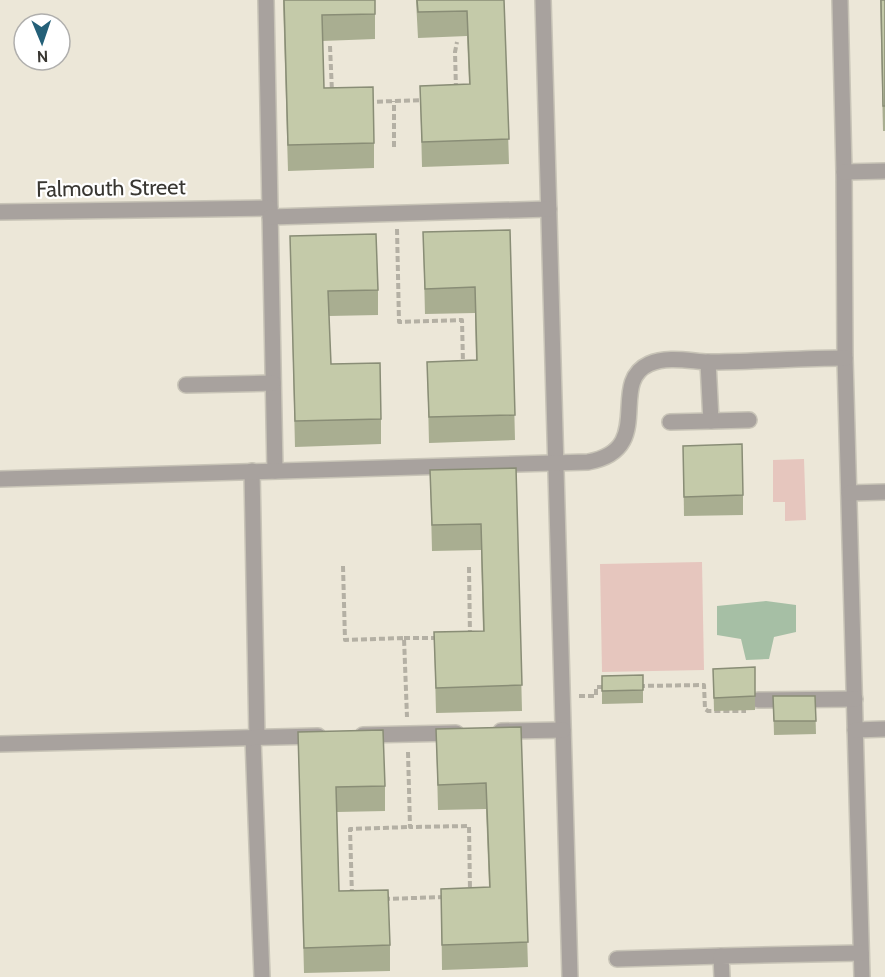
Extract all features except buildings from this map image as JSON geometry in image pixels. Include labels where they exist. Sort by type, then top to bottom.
[{"type":"street","points":[[266,0],[275,471]]},
{"type":"street","points":[[543,0],[570,977]]},
{"type":"street","points":[[840,0],[845,358],[862,977]]},
{"type":"street","points":[[844,172],[885,171]]},
{"type":"street","name":"Falmouth Street","points":[[0,212],[224,208],[270,212],[397,213],[549,208]]},
{"type":"street","points":[[0,479],[598,460],[617,451],[626,433],[633,382],[639,371],[648,364],[676,360],[708,362],[845,358]]},
{"type":"street","points":[[708,362],[711,421]]},
{"type":"street","points":[[186,385],[273,383]]},
{"type":"street","points":[[670,422],[749,420]]},
{"type":"street","points":[[252,471],[255,738],[262,977]]},
{"type":"street","points":[[849,493],[885,492]]},
{"type":"street","points":[[758,700],[855,699]]},
{"type":"street","points":[[492,732],[563,729]]},
{"type":"street","points":[[855,730],[885,729]]},
{"type":"street","points":[[0,744],[468,732]]},
{"type":"street","points":[[617,959],[861,952]]},
{"type":"street","points":[[721,956],[722,977]]},
{"type":"path","points":[[457,42],[455,52],[457,100]]},
{"type":"path","points":[[330,46],[332,103]]},
{"type":"path","points":[[363,102],[425,100]]},
{"type":"path","points":[[394,101],[394,147]]},
{"type":"path","points":[[397,213],[399,322],[462,320],[463,370]]},
{"type":"path","points":[[343,566],[345,640],[448,637]]},
{"type":"path","points":[[459,637],[470,637],[469,567]]},
{"type":"path","points":[[404,638],[410,827]]},
{"type":"path","points":[[628,686],[704,685],[705,709],[708,711],[756,711],[758,700]]},
{"type":"path","points":[[563,696],[596,696],[596,687],[607,687]]},
{"type":"path","points":[[352,900],[350,829],[469,826],[471,896]]},
{"type":"path","points":[[375,900],[447,897]]},
{"type":"shaded area","points":[[804,459],[806,520],[785,521],[785,502],[773,502],[773,460]]},
{"type":"shaded area","points":[[702,562],[704,670],[602,672],[600,564]]},
{"type":"shaded area","points":[[766,601],[796,605],[796,632],[774,637],[769,659],[746,660],[741,639],[717,635],[717,606]]}]
